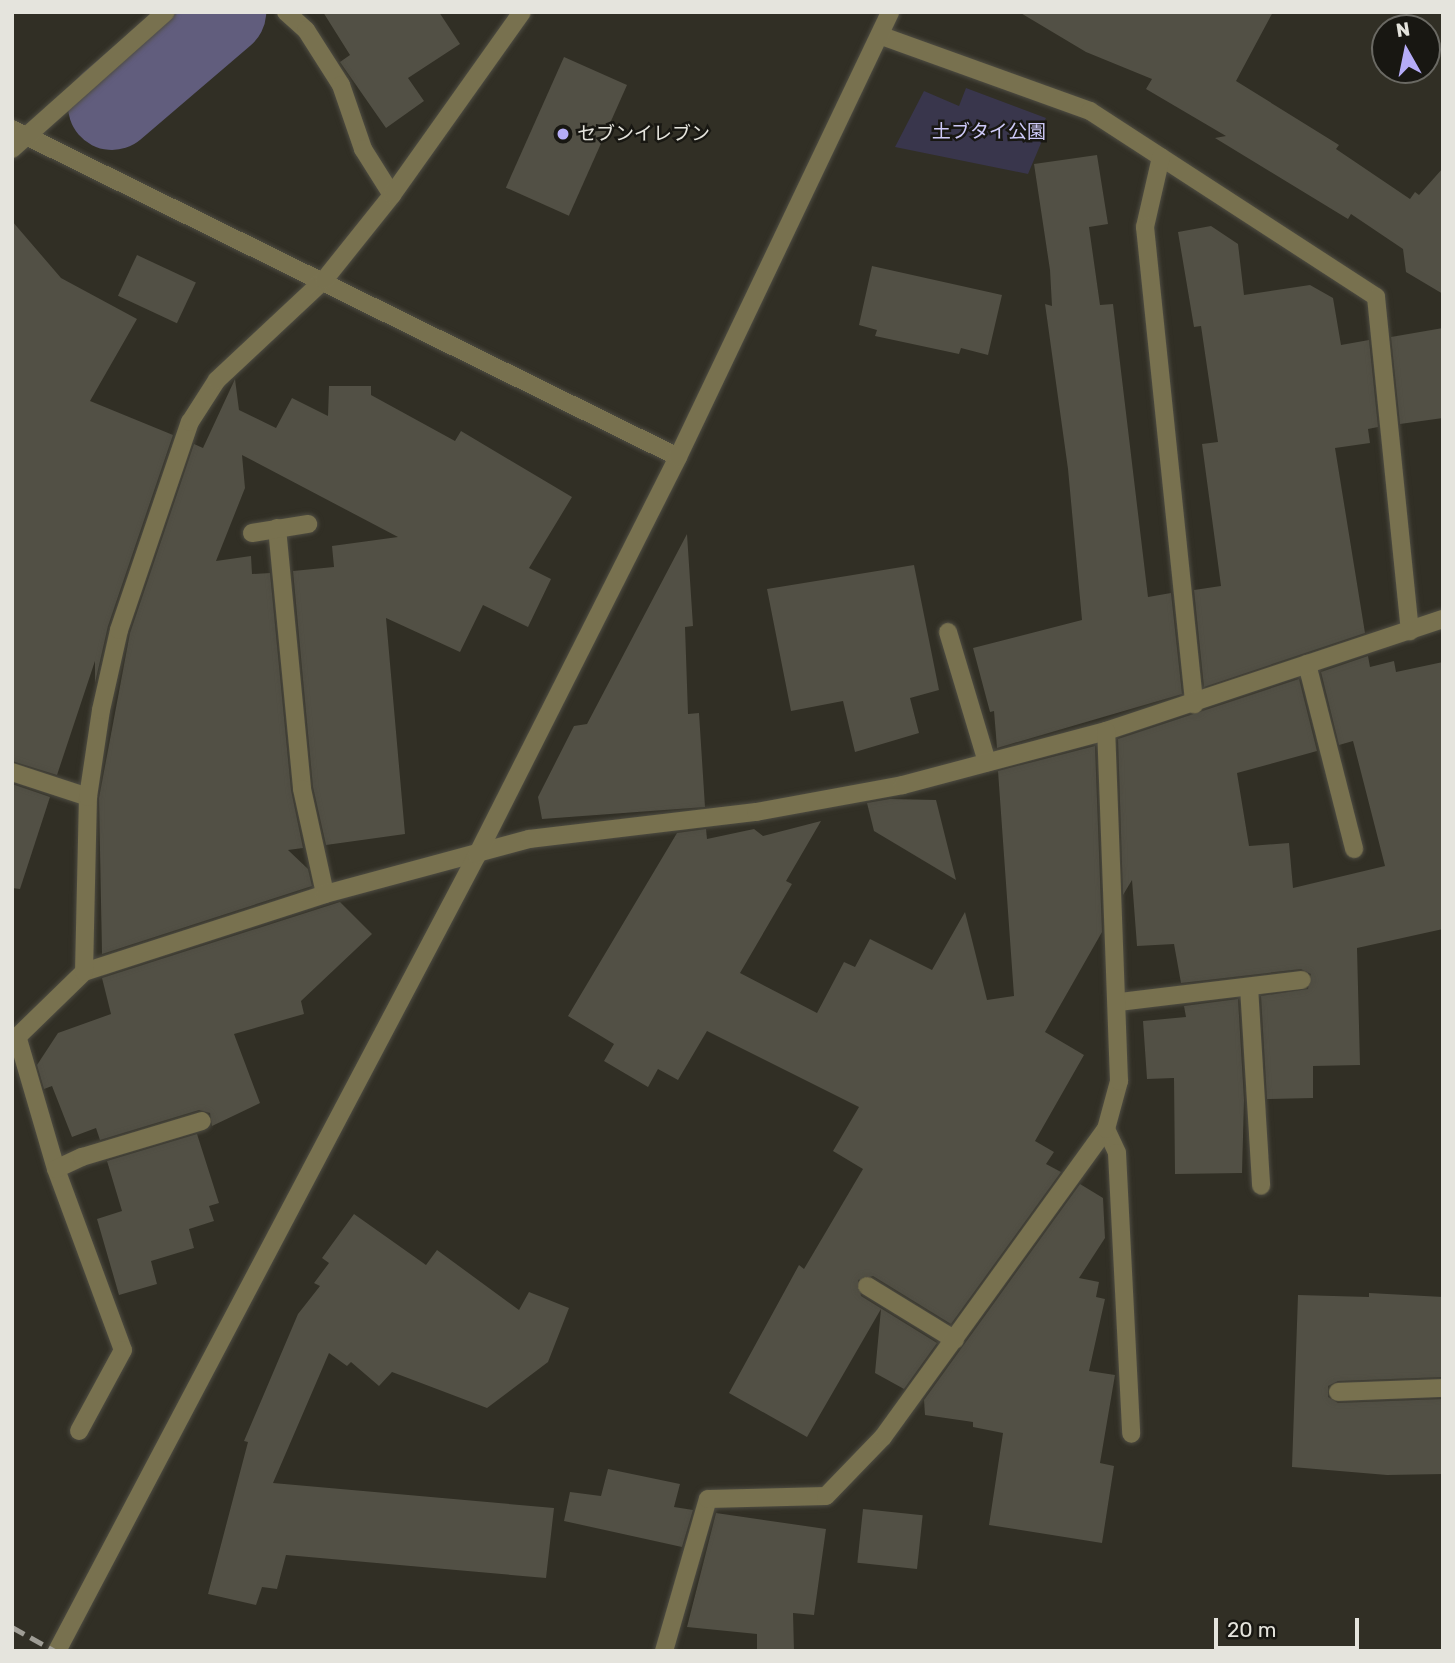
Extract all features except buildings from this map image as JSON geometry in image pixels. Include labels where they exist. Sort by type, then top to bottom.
[{"type":"street","points":[[12,149],[20,133],[166,12]]},
{"type":"street","points":[[286,12],[306,30],[341,85],[363,149],[392,195]]},
{"type":"street","points":[[85,972],[88,797],[119,629],[190,422],[217,380],[324,280],[392,195],[522,12]]},
{"type":"street","points":[[57,1651],[477,855],[678,457],[882,36],[890,12]]},
{"type":"street","points":[[882,36],[1090,111],[1376,298],[1409,631]]},
{"type":"street","points":[[20,133],[324,280],[678,457]]},
{"type":"street","points":[[1161,157],[1144,227],[1194,704]]},
{"type":"street","points":[[252,533],[307,524]]},
{"type":"street","points":[[276,528],[302,789],[325,894]]},
{"type":"street","points":[[79,1431],[123,1350],[56,1169],[15,1041],[85,972],[325,894],[529,839],[756,812],[903,785],[1106,732],[1443,619]]},
{"type":"street","points":[[948,632],[986,762]]},
{"type":"street","points":[[1307,664],[1354,849]]},
{"type":"street","points":[[664,1651],[708,1499],[826,1496],[883,1437],[1106,1129],[1119,1082],[1119,1002],[1106,732]]},
{"type":"street","points":[[12,772],[88,797]]},
{"type":"street","points":[[1119,1002],[1302,980]]},
{"type":"street","points":[[1249,987],[1261,1186]]},
{"type":"street","points":[[56,1169],[82,1157],[202,1121]]},
{"type":"street","points":[[1106,1129],[1116,1153],[1131,1434]]},
{"type":"street","points":[[867,1286],[955,1339]]},
{"type":"street","points":[[1338,1392],[1443,1388]]},
{"type":"green space","name":"土ブタイ公園","points":[[966,88],[1046,118],[1042,126],[1047,129],[1028,174],[895,147],[924,91],[959,106]]},
{"type":"waterway","points":[[112,106],[222,12]]},
{"type":"railway","points":[[12,1627],[55,1651]]},
{"type":"place","name":"セブンイレブン","points":[[563,134]]}]
